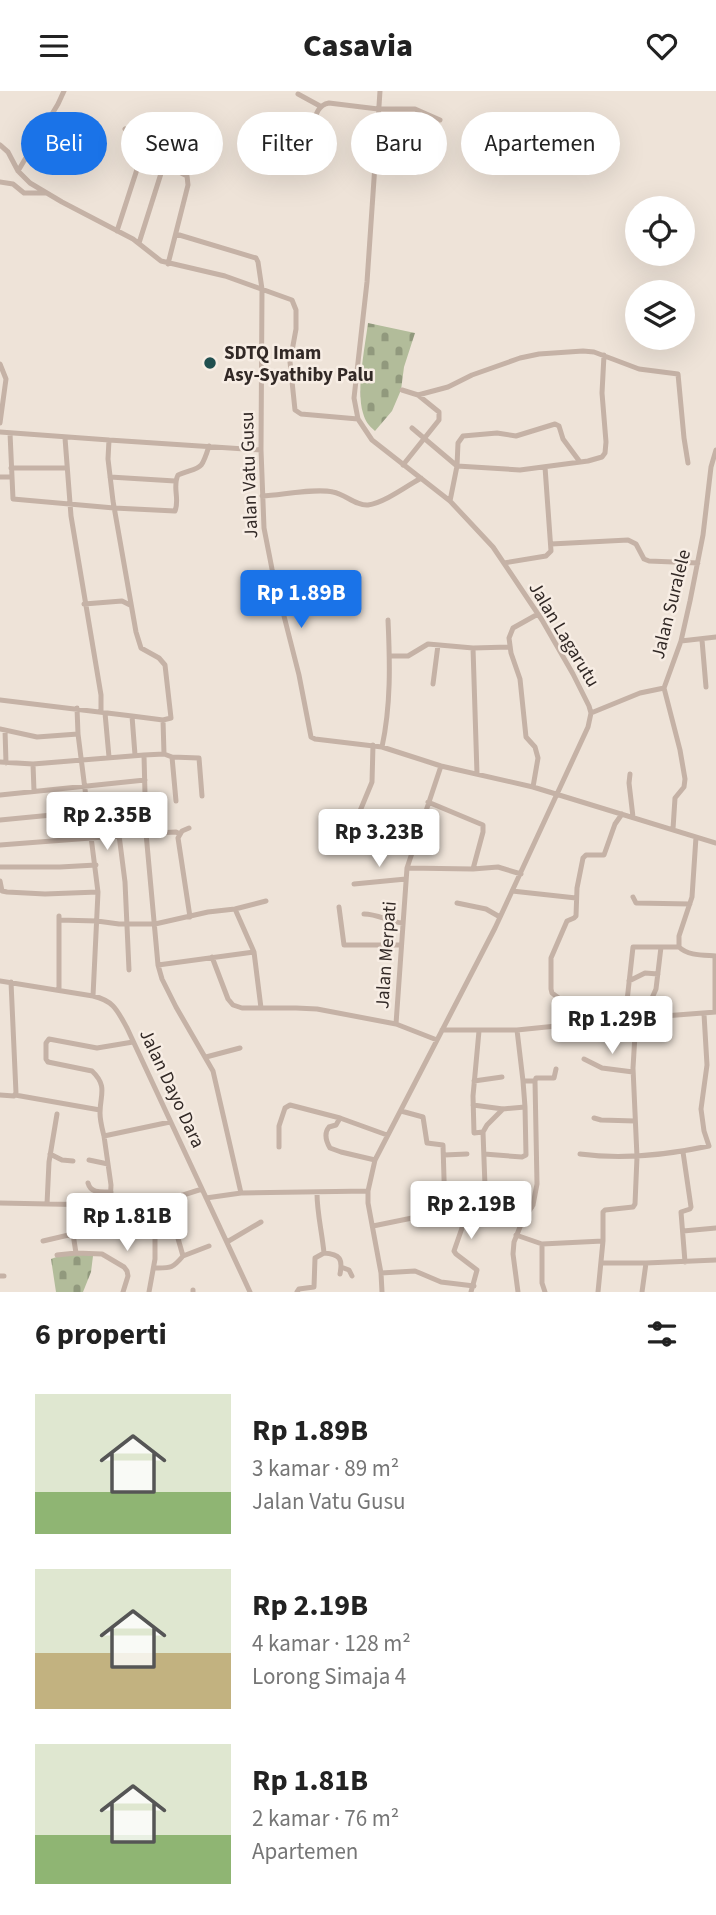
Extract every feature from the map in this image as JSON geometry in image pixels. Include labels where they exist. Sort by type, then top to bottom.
[{"type":"street","points":[[18,171],[64,91]]},
{"type":"street","points":[[379,112],[380,91]]},
{"type":"street","points":[[298,94],[320,106],[329,103],[379,109],[415,109],[422,112]]},
{"type":"street","points":[[318,112],[320,106]]},
{"type":"street","points":[[0,145],[30,183],[139,243],[154,257],[168,264],[226,276],[287,297],[295,304],[296,333],[290,362],[296,412],[358,419],[354,398],[367,282],[374,175]]},
{"type":"street","points":[[117,231],[135,175]]},
{"type":"street","points":[[139,243],[161,175]]},
{"type":"street","points":[[168,264],[188,181],[185,175]]},
{"type":"street","points":[[0,182],[13,184],[24,193],[47,193]]},
{"type":"street","name":"Jalan Vatu Gusu","points":[[176,234],[256,258],[258,262],[262,289],[261,450],[266,541],[312,737],[382,747],[441,766],[533,787],[716,843]]},
{"type":"street","points":[[418,395],[448,387],[472,375],[527,356],[583,351],[604,355],[639,369],[678,374],[688,463]]},
{"type":"street","points":[[412,428],[457,466],[520,470],[602,457],[606,442],[602,393],[604,355]]},
{"type":"street","points":[[0,364],[6,379],[0,423]]},
{"type":"street","points":[[402,390],[418,395],[440,415],[403,464]]},
{"type":"street","name":"Jalan Lagarutu","points":[[358,419],[372,440],[450,501],[487,540],[538,614],[573,674],[591,713],[588,727],[500,917],[375,1160],[368,1203],[382,1292]]},
{"type":"street","points":[[450,501],[457,466],[458,443],[463,436],[497,433],[516,436],[555,424],[559,426],[563,439],[580,462]]},
{"type":"street","points":[[0,432],[261,450]]},
{"type":"street","points":[[10,433],[13,499],[114,509],[174,510],[177,506],[175,481],[178,475],[201,466],[209,446]]},
{"type":"street","points":[[65,438],[69,505],[109,757]]},
{"type":"street","points":[[0,700],[163,720],[171,717],[165,664],[141,648],[130,605],[107,459],[109,440]]},
{"type":"street","points":[[0,446],[10,447]]},
{"type":"street","name":"Jalan Suralele","points":[[591,713],[640,693],[664,688],[681,641],[698,563],[716,450]]},
{"type":"street","points":[[504,563],[546,556],[551,551],[545,467]]},
{"type":"street","points":[[11,468],[66,468]]},
{"type":"street","points":[[0,477],[11,477]]},
{"type":"street","points":[[110,477],[175,481]]},
{"type":"street","points":[[262,496],[331,491],[362,505],[370,505],[421,478]]},
{"type":"street","points":[[708,489],[716,490]]},
{"type":"street","points":[[551,544],[628,540],[636,544],[644,559],[649,561],[698,563]]},
{"type":"street","points":[[84,604],[122,601],[130,605]]},
{"type":"street","points":[[533,787],[538,758],[535,747],[526,737],[520,679],[509,647],[511,630],[538,614]]},
{"type":"street","points":[[382,747],[390,679],[388,620]]},
{"type":"street","points":[[681,641],[716,637]]},
{"type":"street","points":[[702,640],[706,687]]},
{"type":"street","points":[[390,656],[408,656],[428,644],[473,648],[509,647]]},
{"type":"street","points":[[433,684],[438,645]]},
{"type":"street","points":[[473,648],[477,774]]},
{"type":"street","points":[[664,688],[685,779],[682,791],[675,799],[673,829]]},
{"type":"street","points":[[77,708],[98,892],[93,996]]},
{"type":"street","points":[[132,716],[135,755]]},
{"type":"street","points":[[163,720],[164,754]]},
{"type":"street","points":[[78,734],[37,737],[2,730],[3,762],[33,764],[164,754],[199,758],[202,796]]},
{"type":"street","points":[[355,823],[372,782],[373,745]]},
{"type":"street","points":[[144,755],[146,834],[158,965],[176,1007],[215,1076],[242,1193]]},
{"type":"street","points":[[172,757],[176,801]]},
{"type":"street","points":[[33,764],[34,792]]},
{"type":"street","name":"Jalan Merpati","points":[[437,1039],[396,1024],[407,868],[441,766]]},
{"type":"street","points":[[630,774],[633,817]]},
{"type":"street","points":[[0,795],[145,781]]},
{"type":"street","points":[[428,802],[484,826],[473,869]]},
{"type":"street","points":[[0,820],[145,806]]},
{"type":"street","points":[[565,1025],[560,999],[551,989],[550,963],[555,945],[567,921],[576,916],[576,898],[584,856],[604,855],[615,824],[622,814]]},
{"type":"street","points":[[189,828],[182,831],[178,838],[190,917]]},
{"type":"street","points":[[0,845],[119,835],[180,834]]},
{"type":"street","points":[[119,835],[128,925],[129,970]]},
{"type":"street","points":[[442,1030],[517,1030],[715,1012],[716,956],[691,954],[679,947],[679,936],[690,904],[696,837]]},
{"type":"street","points":[[0,867],[96,865]]},
{"type":"street","points":[[407,868],[498,867],[520,874]]},
{"type":"street","points":[[354,884],[406,879]]},
{"type":"street","points":[[0,881],[2,891],[7,892],[98,892]]},
{"type":"street","points":[[512,891],[576,898]]},
{"type":"street","points":[[633,897],[636,903],[690,904]]},
{"type":"street","points":[[59,989],[59,918],[108,924],[155,923],[266,901]]},
{"type":"street","points":[[457,903],[486,909],[500,917]]},
{"type":"street","points":[[339,907],[344,945],[401,945]]},
{"type":"street","points":[[235,909],[254,952],[261,1008]]},
{"type":"street","points":[[364,914],[403,923]]},
{"type":"street","points":[[625,1019],[633,947],[679,947]]},
{"type":"street","points":[[649,1017],[661,947]]},
{"type":"street","points":[[158,965],[254,952]]},
{"type":"street","points":[[212,957],[233,1005],[242,1008],[317,1009],[396,1024]]},
{"type":"street","points":[[629,981],[645,973],[658,974]]},
{"type":"street","name":"Jalan Dayo Dara","points":[[0,981],[93,996],[107,1000],[114,1006],[250,1292]]},
{"type":"street","points":[[11,982],[15,1095]]},
{"type":"street","points":[[580,1154],[637,1157],[683,1152],[712,1145],[704,1131],[701,1109],[707,1065],[704,1013]]},
{"type":"street","points":[[598,1292],[604,1211],[635,1206],[637,1157],[633,1072],[636,1018]]},
{"type":"street","points":[[484,1154],[526,1155],[525,1108],[517,1030]]},
{"type":"street","points":[[479,1031],[473,1132],[483,1132]]},
{"type":"street","points":[[110,1205],[111,1192],[100,1110],[103,1088],[92,1071],[46,1061],[47,1041],[50,1039],[95,1048],[133,1042]]},
{"type":"street","points":[[206,1057],[240,1048]]},
{"type":"street","points":[[584,1059],[601,1068],[633,1072]]},
{"type":"street","points":[[523,1081],[554,1078],[556,1069]]},
{"type":"street","points":[[474,1081],[502,1077]]},
{"type":"street","points":[[518,1292],[513,1249],[516,1235],[532,1207],[537,1180],[535,1081]]},
{"type":"street","points":[[0,1095],[15,1095],[100,1110]]},
{"type":"street","points":[[279,1147],[282,1112],[287,1106],[294,1105],[387,1135]]},
{"type":"street","points":[[473,1105],[503,1109],[525,1108]]},
{"type":"street","points":[[499,1193],[485,1187],[483,1132],[503,1109]]},
{"type":"street","points":[[401,1111],[423,1117],[426,1143],[442,1144],[445,1211]]},
{"type":"street","points":[[47,1204],[50,1154],[57,1114]]},
{"type":"street","points":[[340,1118],[336,1125],[329,1127],[327,1131],[330,1148],[375,1160]]},
{"type":"street","points":[[594,1118],[635,1121]]},
{"type":"street","points":[[104,1136],[170,1122]]},
{"type":"street","points":[[683,1152],[691,1208],[681,1211],[685,1262]]},
{"type":"street","points":[[50,1154],[62,1160],[73,1161]]},
{"type":"street","points":[[444,1155],[467,1154]]},
{"type":"street","points":[[89,1160],[108,1164]]},
{"type":"street","points":[[88,1183],[94,1191],[111,1192]]},
{"type":"street","points":[[0,1203],[155,1204],[202,1189]]},
{"type":"street","points":[[206,1198],[242,1193],[368,1191]]},
{"type":"street","points":[[317,1193],[317,1213],[324,1253]]},
{"type":"street","points":[[149,1292],[154,1268],[155,1204]]},
{"type":"street","points":[[76,1205],[73,1234],[76,1253]]},
{"type":"street","points":[[495,1206],[532,1207]]},
{"type":"street","points":[[373,1226],[417,1217],[427,1212],[463,1214],[462,1228],[454,1251],[477,1270],[472,1289],[441,1282],[415,1271],[381,1273]]},
{"type":"street","points":[[227,1242],[261,1222]]},
{"type":"street","points":[[683,1231],[716,1228]]},
{"type":"street","points":[[43,1241],[73,1234]]},
{"type":"street","points":[[177,1235],[183,1256]]},
{"type":"street","points":[[516,1235],[542,1244],[603,1241]]},
{"type":"street","points":[[542,1244],[542,1283],[545,1292]]},
{"type":"street","points":[[154,1268],[175,1266],[183,1256],[209,1246]]},
{"type":"street","points":[[297,1292],[299,1289],[314,1287],[315,1258],[324,1253],[335,1253],[340,1271],[349,1270],[352,1276]]},
{"type":"street","points":[[57,1255],[102,1254],[127,1271],[123,1292]]},
{"type":"street","points":[[602,1263],[716,1260]]},
{"type":"street","points":[[642,1292],[646,1263]]},
{"type":"green space","points":[[368,323],[415,333],[404,367],[401,390],[392,411],[375,431],[364,416],[360,393]]},
{"type":"green space","points":[[70,1252],[93,1256],[91,1272],[83,1292],[56,1292],[51,1259]]},
{"type":"place","name":"SDTQ Imam Asy-Syathiby Palu","points":[[210,363]]}]
